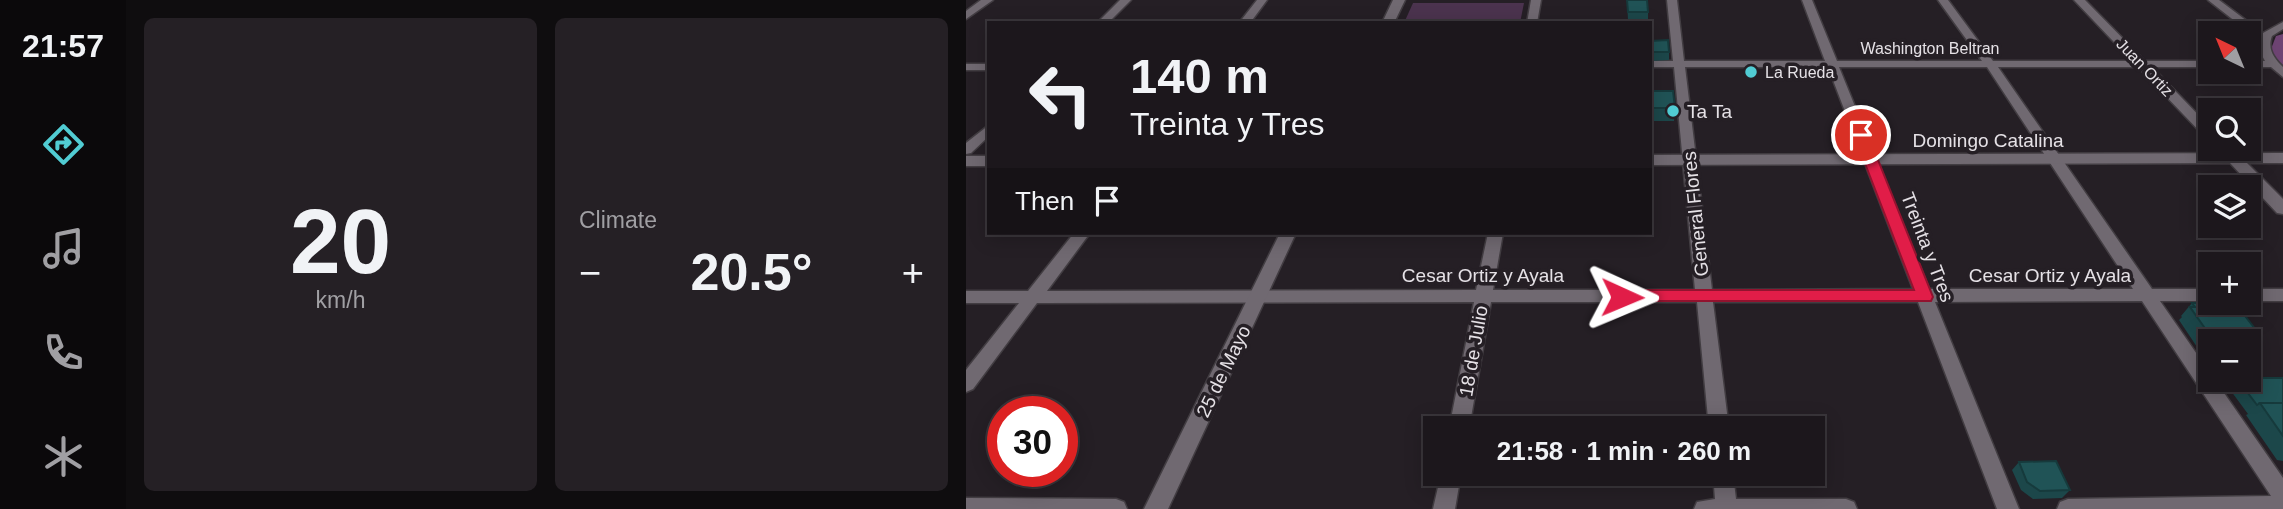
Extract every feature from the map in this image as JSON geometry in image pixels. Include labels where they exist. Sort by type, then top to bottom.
[{"type":"street","points":[[966,16],[988,0]]},
{"type":"street","points":[[1104,21],[1126,0]]},
{"type":"street","points":[[1246,21],[1262,0]]},
{"type":"street","points":[[1389,21],[1399,0]]},
{"type":"street","points":[[1532,21],[1536,0]]},
{"type":"street","name":"General Flores","points":[[1672,0],[1681,64],[1717,416]]},
{"type":"street","name":"Treinta y Tres","points":[[1807,0],[2008,509]]},
{"type":"street","points":[[1943,0],[1990,64],[2283,496]]},
{"type":"street","name":"Juan Ortiz","points":[[2079,0],[2198,122]]},
{"type":"street","points":[[2213,0],[2264,39]]},
{"type":"street","points":[[2283,25],[2267,34],[2264,39],[2266,55],[2283,73]]},
{"type":"street","name":"Washington Beltran","points":[[1652,64],[2198,64]]},
{"type":"street","points":[[2261,64],[2274,64]]},
{"type":"street","points":[[966,67],[987,67]]},
{"type":"street","points":[[966,150],[987,131]]},
{"type":"street","name":"Domingo Catalina","points":[[1652,160],[2054,159],[2198,154]]},
{"type":"street","name":"Domingo Catalina","points":[[2261,156],[2283,158]]},
{"type":"street","points":[[966,161],[987,161]]},
{"type":"street","points":[[2237,161],[2283,209]]},
{"type":"street","points":[[966,384],[1080,235]]},
{"type":"street","name":"25 de Mayo","points":[[1156,509],[1287,235]]},
{"type":"street","name":"18 de Julio","points":[[1461,416],[1494,235]]},
{"type":"street","points":[[2261,295],[2283,295]]},
{"type":"street","name":"Cesar Ortiz y Ayala","points":[[966,297],[2198,296]]},
{"type":"street","points":[[1444,509],[1449,486]]},
{"type":"street","points":[[1724,486],[1727,509]]},
{"type":"street","points":[[2068,509],[2283,506]]},
{"type":"street","points":[[966,508],[1116,509]]},
{"type":"street","points":[[1705,509],[1846,509]]},
{"type":"shaded area","points":[[1413,3],[1524,3],[1520,21],[1405,21]]},
{"type":"building","points":[[1627,0],[1647,0],[1648,12],[1628,12]]},
{"type":"building","points":[[1668,40],[1669,52],[1652,52],[1652,41]]},
{"type":"building","points":[[1652,91],[1673,91],[1675,108],[1652,108]]},
{"type":"building","points":[[2192,303],[2198,303],[2198,315],[2244,315],[2255,329],[2205,329],[2190,307],[2195,307]]},
{"type":"building","points":[[2261,378],[2283,378],[2283,403],[2257,405],[2247,392],[2261,392]]},
{"type":"building","points":[[2260,403],[2283,403],[2283,436]]},
{"type":"building","points":[[2056,461],[2070,490],[2040,491],[2027,482],[2019,462]]},
{"type":"waterway","points":[[2283,40],[2280,49],[2283,59]]},
{"type":"place","name":"La Rueda","points":[[1751,72]]},
{"type":"place","name":"Ta Ta","points":[[1673,111]]},
{"type":"route","points":[[1622,297],[1925,297],[1861,135]]}]
